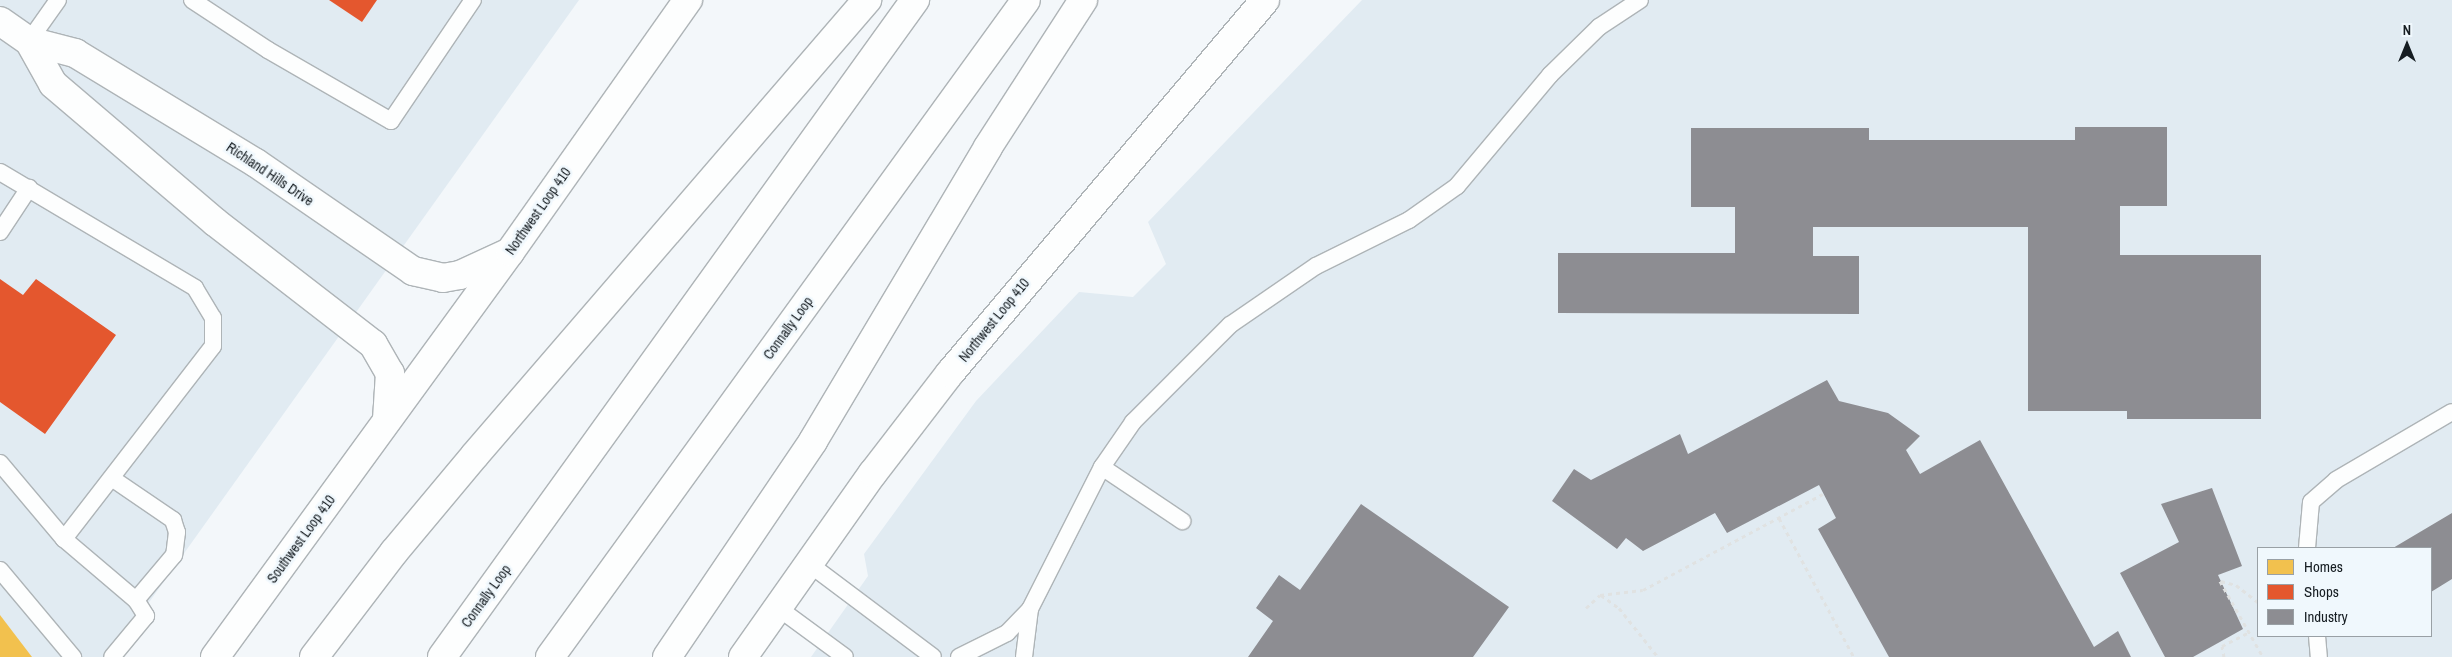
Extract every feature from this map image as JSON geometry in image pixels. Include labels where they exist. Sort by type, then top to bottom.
[{"type":"main road","name":"Northwest Loop 410","points":[[387,420],[510,252],[688,0]]},
{"type":"main road","points":[[314,657],[463,468],[867,0]]},
{"type":"main road","name":"Connally Loop","points":[[442,657],[915,0]]},
{"type":"main road","name":"Connally Loop","points":[[550,657],[1026,0]]},
{"type":"main road","points":[[667,657],[813,441],[993,139],[1083,0]]},
{"type":"main road","name":"Northwest Loop 410","points":[[743,657],[808,563],[912,422],[992,322],[1265,0]]},
{"type":"main road","name":"Richland Hills Drive","points":[[0,20],[29,41],[75,53],[256,162],[413,271],[443,278],[460,274],[510,252]]},
{"type":"main road","name":"Richland Hills Drive","points":[[29,41],[52,84],[215,222],[373,344],[390,373],[387,420]]},
{"type":"main road","name":"Southwest Loop 410","points":[[215,657],[387,420]]},
{"type":"lane","points":[[29,41],[58,0]]},
{"type":"lane","points":[[192,0],[268,50],[391,121],[473,0]]},
{"type":"lane","points":[[959,657],[1007,633],[1030,609],[1102,467],[1133,422],[1230,325],[1316,266],[1409,220],[1457,186],[1550,75],[1599,27],[1640,0]]},
{"type":"lane","points":[[0,172],[195,288],[213,318],[213,346],[113,479],[64,539]]},
{"type":"lane","points":[[0,232],[29,188]]},
{"type":"lane","points":[[2307,547],[2311,502],[2336,480],[2452,412]]},
{"type":"lane","points":[[0,463],[64,539],[136,600],[146,616],[123,654]]},
{"type":"lane","points":[[1102,467],[1182,521]]},
{"type":"lane","points":[[113,479],[173,520],[177,532],[174,555],[136,600]]},
{"type":"lane","points":[[808,563],[933,657]]},
{"type":"lane","points":[[0,570],[73,657]]},
{"type":"lane","points":[[777,607],[845,657]]},
{"type":"lane","points":[[1024,657],[1030,609]]},
{"type":"lane","points":[[2317,637],[2318,657]]},
{"type":"path","points":[[1586,608],[1600,595],[1643,590],[1823,494]]},
{"type":"path","points":[[1779,518],[1854,657]]},
{"type":"path","points":[[2257,601],[2236,585],[2220,581],[2264,657]]},
{"type":"path","points":[[1600,595],[1619,608],[1658,657]]},
{"type":"path","points":[[2224,657],[2222,646],[2249,632]]},
{"type":"shaded area","points":[[0,0],[579,0],[110,657],[0,657]]},
{"type":"shaded area","points":[[1362,0],[2452,0],[2452,657],[811,657],[868,576],[864,554],[976,401],[1079,292],[1133,297],[1166,264],[1148,222]]},
{"type":"building: Homes","points":[[0,615],[32,657],[0,657]]},
{"type":"building: Shops","points":[[329,0],[377,0],[362,22]]},
{"type":"building: Shops","points":[[0,279],[23,295],[36,279],[116,335],[45,434],[0,402]]},
{"type":"building: Industry","points":[[2075,127],[2167,127],[2167,206],[2120,206],[2120,255],[2261,255],[2261,419],[2127,419],[2127,411],[2028,411],[2028,227],[1813,227],[1813,256],[1859,256],[1859,314],[1558,313],[1558,253],[1735,253],[1735,207],[1691,207],[1691,128],[1869,128],[1869,140],[2075,140]]},
{"type":"building: Industry","points":[[1827,380],[1839,401],[1888,413],[1920,436],[1906,450],[1920,474],[1980,440],[2094,647],[2118,631],[2131,657],[1889,657],[1818,529],[1836,518],[1819,485],[1727,533],[1715,513],[1643,551],[1626,538],[1617,549],[1552,501],[1574,469],[1591,480],[1680,434],[1688,454]]},
{"type":"building: Industry","points":[[2212,488],[2242,566],[2218,575],[2243,629],[2193,657],[2165,657],[2120,573],[2179,542],[2161,504]]},
{"type":"building: Industry","points":[[1361,504],[1509,607],[1473,657],[1248,657],[1273,621],[1256,608],[1279,575],[1300,590]]},
{"type":"building: Industry","points":[[2452,513],[2452,579],[2432,591],[2432,547],[2395,547]]}]
